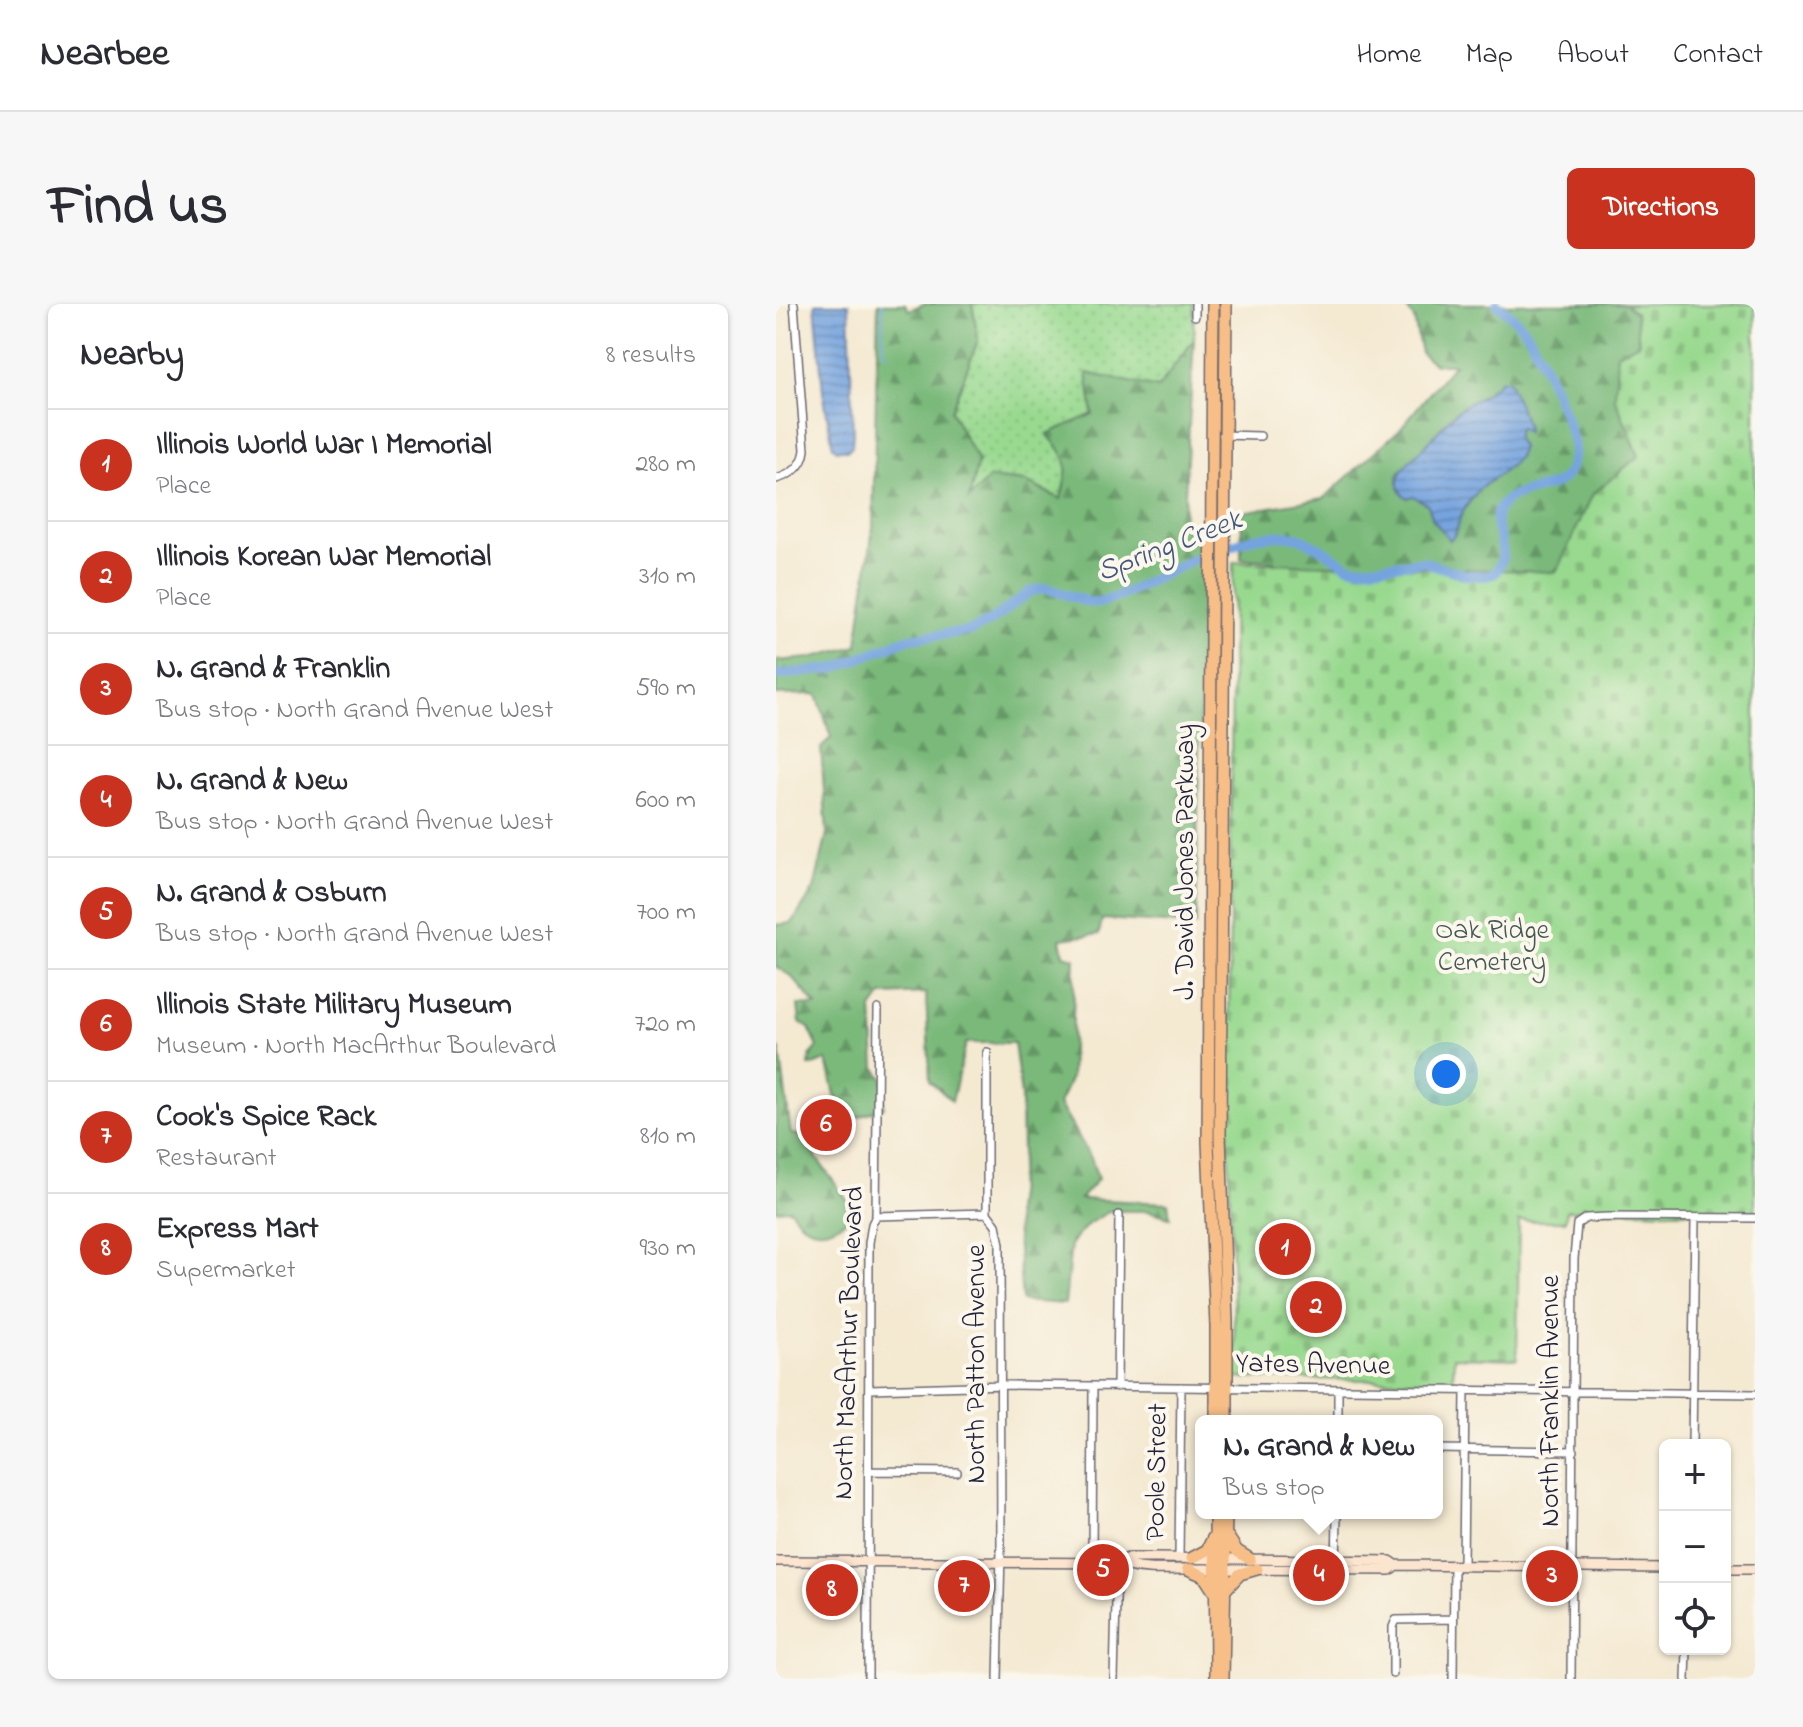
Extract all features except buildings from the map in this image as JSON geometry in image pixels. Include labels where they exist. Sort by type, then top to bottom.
[{"type":"main road","name":"J. David Jones Parkway","points":[[1213,304],[1212,359],[1219,435]]},
{"type":"main road","name":"J. David Jones Parkway","points":[[1226,304],[1219,435],[1208,1142],[1226,1415]]},
{"type":"main road","name":"J. David Jones Parkway","points":[[1217,1415],[1222,1387]]},
{"type":"main road","points":[[1217,1519],[1221,1533],[1254,1564],[1336,1570],[1390,1570],[1396,1565]]},
{"type":"main road","points":[[1216,1679],[1221,1533],[1224,1519]]},
{"type":"main road","points":[[1190,1563],[1207,1550],[1221,1533]]},
{"type":"main road","points":[[1117,1563],[1128,1558],[1179,1558],[1190,1563],[1220,1592],[1223,1679]]},
{"type":"main road","points":[[776,1561],[1117,1563],[1142,1568],[1190,1563],[1254,1564],[1336,1559],[1390,1561],[1396,1565],[1659,1568]]},
{"type":"main road","points":[[1220,1592],[1254,1564]]},
{"type":"main road","points":[[1731,1569],[1755,1569]]},
{"type":"street","points":[[776,479],[791,474],[804,457],[805,450],[794,304]]},
{"type":"street","points":[[1195,304],[1195,316]]},
{"type":"street","points":[[1219,435],[1260,436]]},
{"type":"street","name":"North MacArthur Boulevard","points":[[868,1679],[869,1236],[876,1216],[878,1009]]},
{"type":"street","name":"North Patton Avenue","points":[[987,1052],[987,1213],[996,1225],[1000,1244],[998,1679]]},
{"type":"street","points":[[876,1216],[987,1213]]},
{"type":"street","points":[[1117,1387],[1119,1215]]},
{"type":"street","name":"North Franklin Avenue","points":[[1571,1679],[1576,1227],[1580,1220],[1586,1218],[1695,1218]]},
{"type":"street","points":[[1692,1439],[1695,1218],[1755,1218]]},
{"type":"street","points":[[1092,1563],[1093,1387]]},
{"type":"street","name":"Poole Street","points":[[1179,1558],[1181,1387]]},
{"type":"street","name":"Yates Avenue","points":[[870,1389],[1222,1387],[1755,1394]]},
{"type":"street","points":[[1338,1389],[1338,1415]]},
{"type":"street","points":[[1453,1679],[1453,1619],[1459,1566],[1465,1390]]},
{"type":"street","points":[[1443,1449],[1574,1451]]},
{"type":"street","points":[[869,1471],[957,1472]]},
{"type":"street","points":[[1336,1570],[1337,1519]]},
{"type":"street","points":[[1114,1679],[1117,1563]]},
{"type":"street","points":[[1393,1674],[1393,1624],[1396,1620],[1453,1619]]},
{"type":"street","points":[[1686,1679],[1687,1655]]},
{"type":"green space","points":[[878,304],[905,304],[909,310],[924,304],[972,304],[978,340],[951,411],[978,462],[969,499],[989,478],[1026,482],[1061,499],[1066,464],[1047,434],[1093,414],[1087,373],[1158,388],[1194,340],[1183,528],[1203,534],[1196,925],[1102,919],[1099,934],[1061,939],[1064,955],[1075,958],[1071,1077],[1059,1104],[1091,1158],[1098,1179],[1080,1199],[1168,1203],[1170,1217],[1149,1211],[1110,1211],[1088,1224],[1071,1243],[1065,1304],[1022,1301],[1015,1211],[1022,1152],[1021,1095],[1014,1043],[966,1043],[952,1101],[930,1081],[926,993],[882,995],[872,1009],[875,1067],[883,1078],[884,1107],[849,1120],[840,1116],[827,1060],[809,1066],[810,1056],[818,1047],[809,1028],[800,1023],[798,1005],[817,1006],[791,976],[776,967],[776,925],[792,923],[814,889],[827,834],[821,748],[831,737],[817,694],[776,695],[776,661],[810,658],[857,646],[873,527]]},
{"type":"green space","points":[[972,304],[1193,304],[1194,340],[1158,388],[1093,414],[1065,454],[1067,472],[1061,499],[1026,482],[968,501],[951,411],[978,340]]},
{"type":"green space","points":[[1404,304],[1625,304],[1636,313],[1639,344],[1615,398],[1639,456],[1593,494],[1548,591],[1281,581],[1274,561],[1241,559],[1242,512],[1324,498],[1399,430],[1454,364],[1435,364],[1421,353],[1414,319]]},
{"type":"green space","name":"Oak Ridge Cemetery","points":[[1625,304],[1755,304],[1755,1213],[1567,1210],[1565,1221],[1519,1221],[1517,1359],[1454,1357],[1453,1381],[1236,1378],[1228,1137],[1233,562],[1556,572],[1593,494],[1639,456],[1615,398],[1617,354],[1639,343],[1636,313]]},
{"type":"green space","points":[[776,1046],[780,1050],[791,1134],[800,1135],[847,1200],[847,1220],[830,1229],[809,1228],[790,1209],[776,1210]]},
{"type":"water","points":[[815,304],[849,304],[853,433],[852,446],[848,450],[833,447],[823,392]]},
{"type":"water","points":[[1501,380],[1508,380],[1527,433],[1520,428],[1517,431],[1517,441],[1522,447],[1519,455],[1473,497],[1450,540],[1433,520],[1428,505],[1413,496],[1407,498],[1400,491],[1399,477],[1408,462],[1456,412]]},
{"type":"waterway","points":[[882,304],[883,351],[887,355]]},
{"type":"waterway","name":"Spring Creek","points":[[776,675],[833,669],[910,638],[971,631],[992,620],[1031,591],[1046,588],[1099,603],[1120,596],[1192,560],[1253,538],[1284,535],[1300,538],[1348,566],[1360,568],[1424,562],[1466,575],[1494,574],[1502,557],[1496,517],[1498,510],[1510,498],[1563,479],[1570,467],[1574,449],[1562,408],[1528,334],[1497,304]]},
{"type":"place","name":"Illinois State Military Museum","points":[[826,1125]]},
{"type":"place","name":"Illinois World War I Memorial","points":[[1285,1249]]},
{"type":"place","name":"Illinois Korean War Memorial","points":[[1316,1307]]},
{"type":"place","name":"N. Grand & Osburn","points":[[1103,1570]]},
{"type":"place","name":"N. Grand & New","points":[[1319,1575]]},
{"type":"place","name":"N. Grand & Franklin","points":[[1552,1576]]},
{"type":"place","name":"Cook's Spice Rack","points":[[964,1586]]},
{"type":"place","name":"Express Mart","points":[[832,1590]]}]
